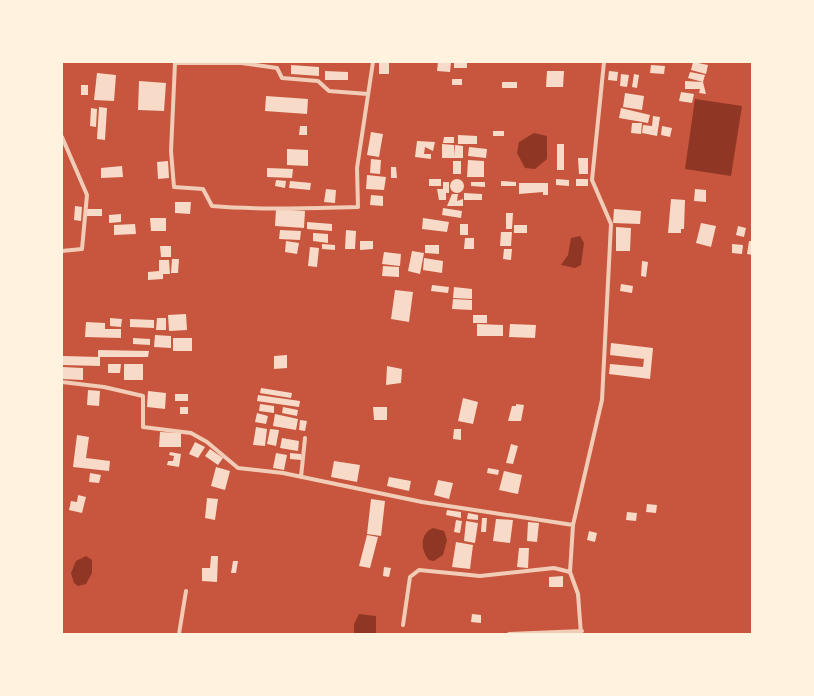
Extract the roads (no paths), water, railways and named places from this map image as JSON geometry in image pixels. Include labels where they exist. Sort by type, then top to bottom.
[{"type":"street","points":[[368,94],[329,91],[318,81],[282,78],[277,68],[241,63],[175,63],[171,151],[174,187],[203,189],[212,206],[247,209],[280,206],[358,207],[357,168],[373,62]]},
{"type":"street","points":[[509,634],[581,633],[578,594],[570,572],[573,525],[602,400],[611,224],[592,180],[604,62]]},
{"type":"street","points":[[62,137],[87,195],[82,249],[62,251]]},
{"type":"street","points":[[62,382],[143,396],[143,427],[191,433],[207,442],[238,468],[301,477],[422,502],[573,525]]},
{"type":"street","points":[[301,477],[305,438]]},
{"type":"street","points":[[403,625],[410,577],[419,570],[480,576],[554,568],[570,572]]},
{"type":"street","points":[[179,634],[186,591]]}]
